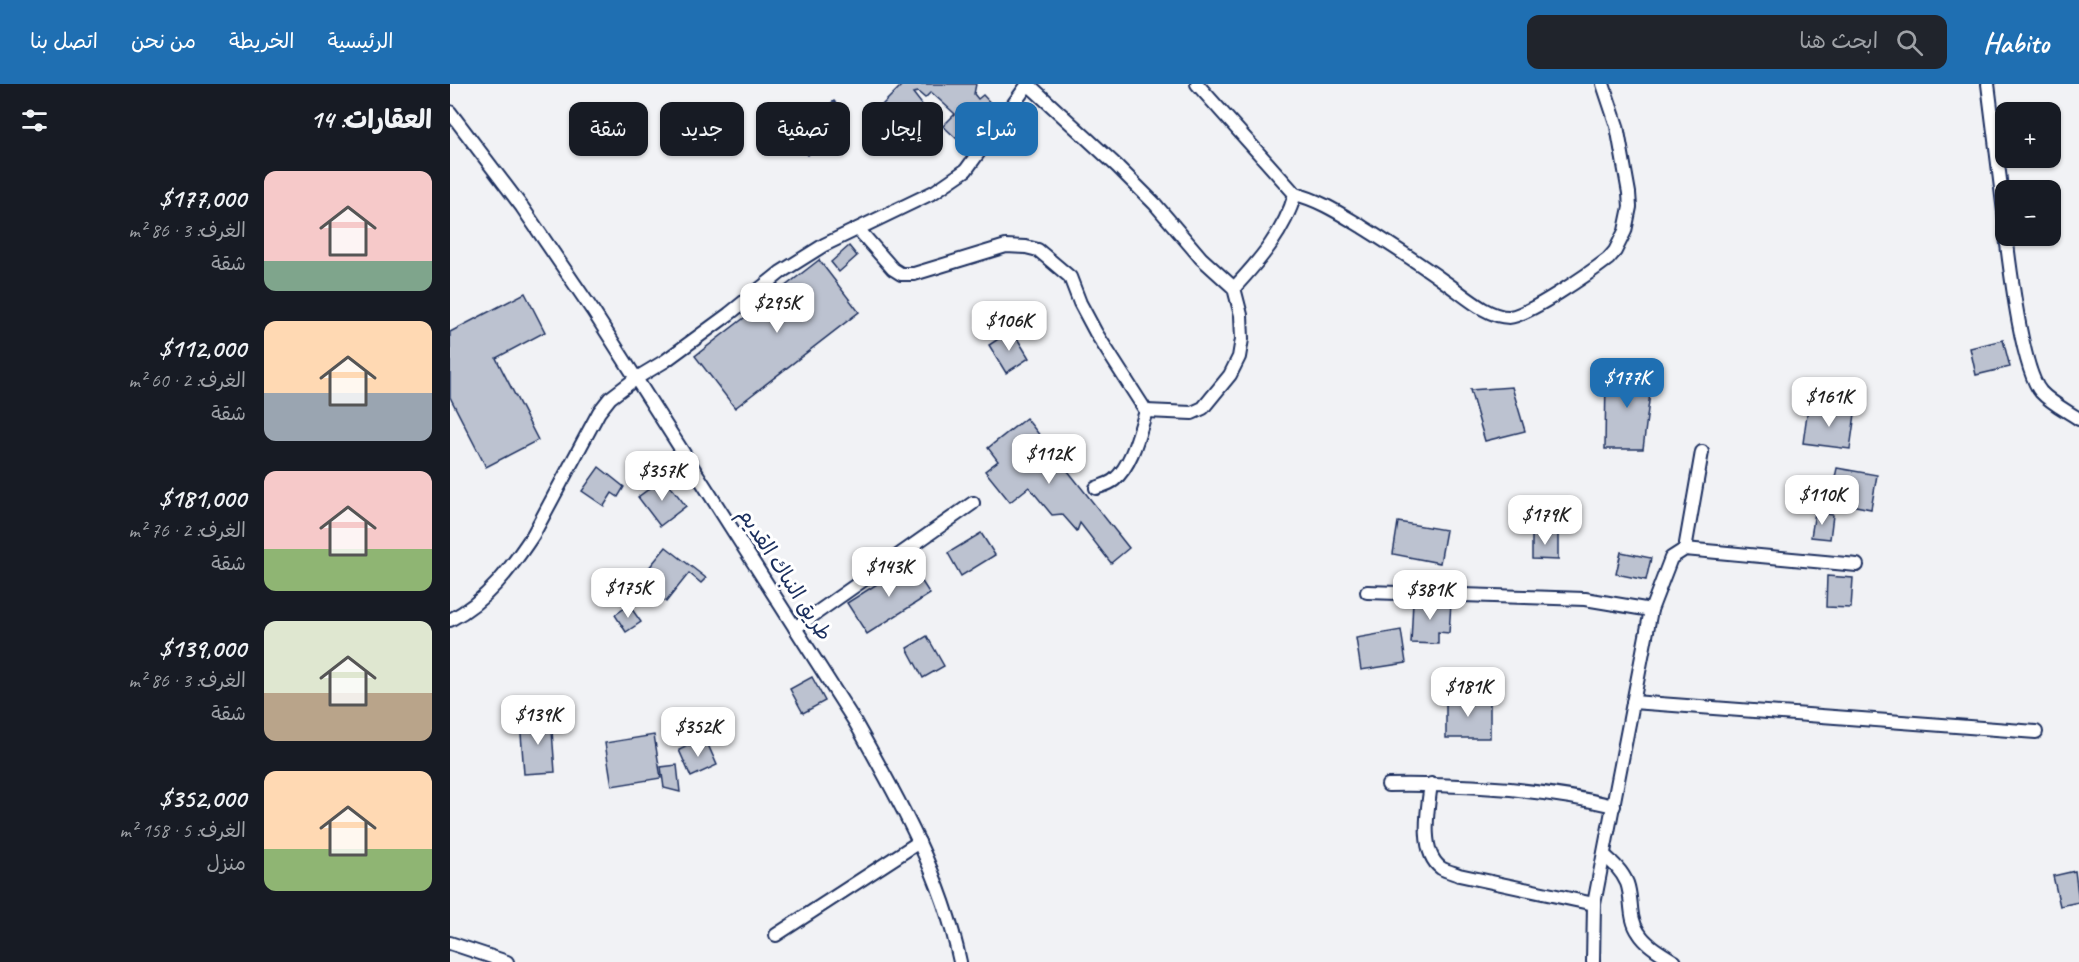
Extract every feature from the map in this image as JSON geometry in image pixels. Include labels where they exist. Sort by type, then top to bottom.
[{"type":"street","points":[[450,620],[484,597],[520,554],[533,535],[599,412],[610,398],[635,379],[674,355],[781,272],[824,245],[934,192],[966,170],[1028,84],[1117,166],[1155,204],[1201,258],[1234,288],[1241,315],[1242,339],[1239,357],[1230,375],[1203,408],[1192,413],[1146,411]]},
{"type":"street","points":[[1197,84],[1295,194],[1312,198],[1349,219],[1402,252],[1480,306],[1497,315],[1510,317],[1530,311],[1608,259],[1615,251],[1625,231],[1630,207],[1629,193],[1617,126],[1603,84]]},
{"type":"street","points":[[1988,84],[2000,180]]},
{"type":"street","name":"طريق النباك القديم","points":[[450,112],[528,216],[594,311],[860,731],[919,842],[941,895],[960,962]]},
{"type":"street","points":[[1234,288],[1261,259],[1287,218],[1295,194]]},
{"type":"street","points":[[858,229],[892,268],[901,274],[914,274],[1006,246],[1038,250],[1070,277],[1080,303],[1096,333],[1146,411],[1135,449],[1123,468],[1114,480],[1096,488]]},
{"type":"street","points":[[2007,246],[2026,354],[2032,374],[2041,391],[2079,419]]},
{"type":"street","points":[[1685,549],[1702,452]]},
{"type":"street","points":[[795,628],[973,503]]},
{"type":"street","points":[[1593,962],[1594,904],[1633,702],[1651,609],[1671,558],[1685,549],[1857,565]]},
{"type":"street","points":[[1367,592],[1585,599],[1651,609]]},
{"type":"street","points":[[1633,702],[2036,732]]},
{"type":"street","points":[[1388,785],[1431,784],[1571,796],[1614,806]]},
{"type":"street","points":[[1431,784],[1427,839],[1432,856],[1441,867],[1459,875],[1594,904]]},
{"type":"street","points":[[776,935],[919,842]]},
{"type":"street","points":[[1604,855],[1618,868],[1628,885],[1631,914],[1638,933],[1650,945],[1675,962]]},
{"type":"street","points":[[450,943],[507,962]]},
{"type":"building","points":[[903,84],[976,84],[974,94],[978,99],[983,95],[990,102],[955,102],[955,114],[931,92],[925,98],[918,92],[913,93],[920,102],[885,102]]},
{"type":"building","points":[[955,114],[955,137],[943,126]]},
{"type":"building","points":[[849,246],[857,256],[839,272],[831,262]]},
{"type":"building","points":[[819,260],[859,312],[735,408],[695,356]]},
{"type":"building","points":[[525,293],[545,332],[496,358],[538,440],[486,467],[450,397],[450,332]]},
{"type":"building","points":[[1012,330],[1029,358],[1006,373],[989,345]]},
{"type":"building","points":[[2003,340],[2010,367],[1976,375],[1970,348]]},
{"type":"building","points":[[1653,369],[1643,449],[1605,449],[1606,373]]},
{"type":"building","points":[[1512,387],[1525,431],[1485,441],[1470,390]]},
{"type":"building","points":[[1808,407],[1855,414],[1850,449],[1803,443]]},
{"type":"building","points":[[1026,418],[1129,548],[1111,563],[1080,523],[1077,531],[1062,514],[1052,515],[1029,487],[1010,502],[985,471],[998,461],[988,448]]},
{"type":"building","points":[[599,467],[624,487],[618,497],[612,493],[604,506],[582,491]]},
{"type":"building","points":[[1837,468],[1877,475],[1871,509],[1830,501]]},
{"type":"building","points":[[664,478],[686,506],[660,526],[638,497]]},
{"type":"building","points":[[1815,512],[1833,515],[1830,539],[1811,537]]},
{"type":"building","points":[[1398,522],[1446,530],[1440,563],[1393,554]]},
{"type":"building","points":[[1532,532],[1558,533],[1558,560],[1532,559]]},
{"type":"building","points":[[981,533],[995,555],[961,576],[948,553]]},
{"type":"building","points":[[666,547],[706,578],[701,583],[689,573],[666,602],[639,580]]},
{"type":"building","points":[[1621,552],[1651,558],[1646,580],[1616,574]]},
{"type":"building","points":[[910,563],[930,594],[867,634],[847,603]]},
{"type":"building","points":[[1827,576],[1853,578],[1851,608],[1826,607]]},
{"type":"building","points":[[1413,601],[1451,603],[1449,633],[1438,632],[1438,644],[1411,643]]},
{"type":"building","points":[[629,605],[641,622],[626,632],[615,615]]},
{"type":"building","points":[[1401,630],[1406,663],[1361,670],[1356,638]]},
{"type":"building","points":[[927,636],[944,666],[923,678],[907,648]]},
{"type":"building","points":[[812,677],[825,701],[803,713],[790,689]]},
{"type":"building","points":[[1446,699],[1490,699],[1490,738],[1446,738]]},
{"type":"building","points":[[551,717],[555,772],[524,774],[520,720]]},
{"type":"building","points":[[654,735],[661,778],[612,786],[605,743]]},
{"type":"building","points":[[705,738],[717,765],[691,777],[679,750]]},
{"type":"building","points":[[677,765],[680,792],[664,788],[661,767]]},
{"type":"building","points":[[2075,871],[2079,902],[2060,906],[2053,876]]}]
